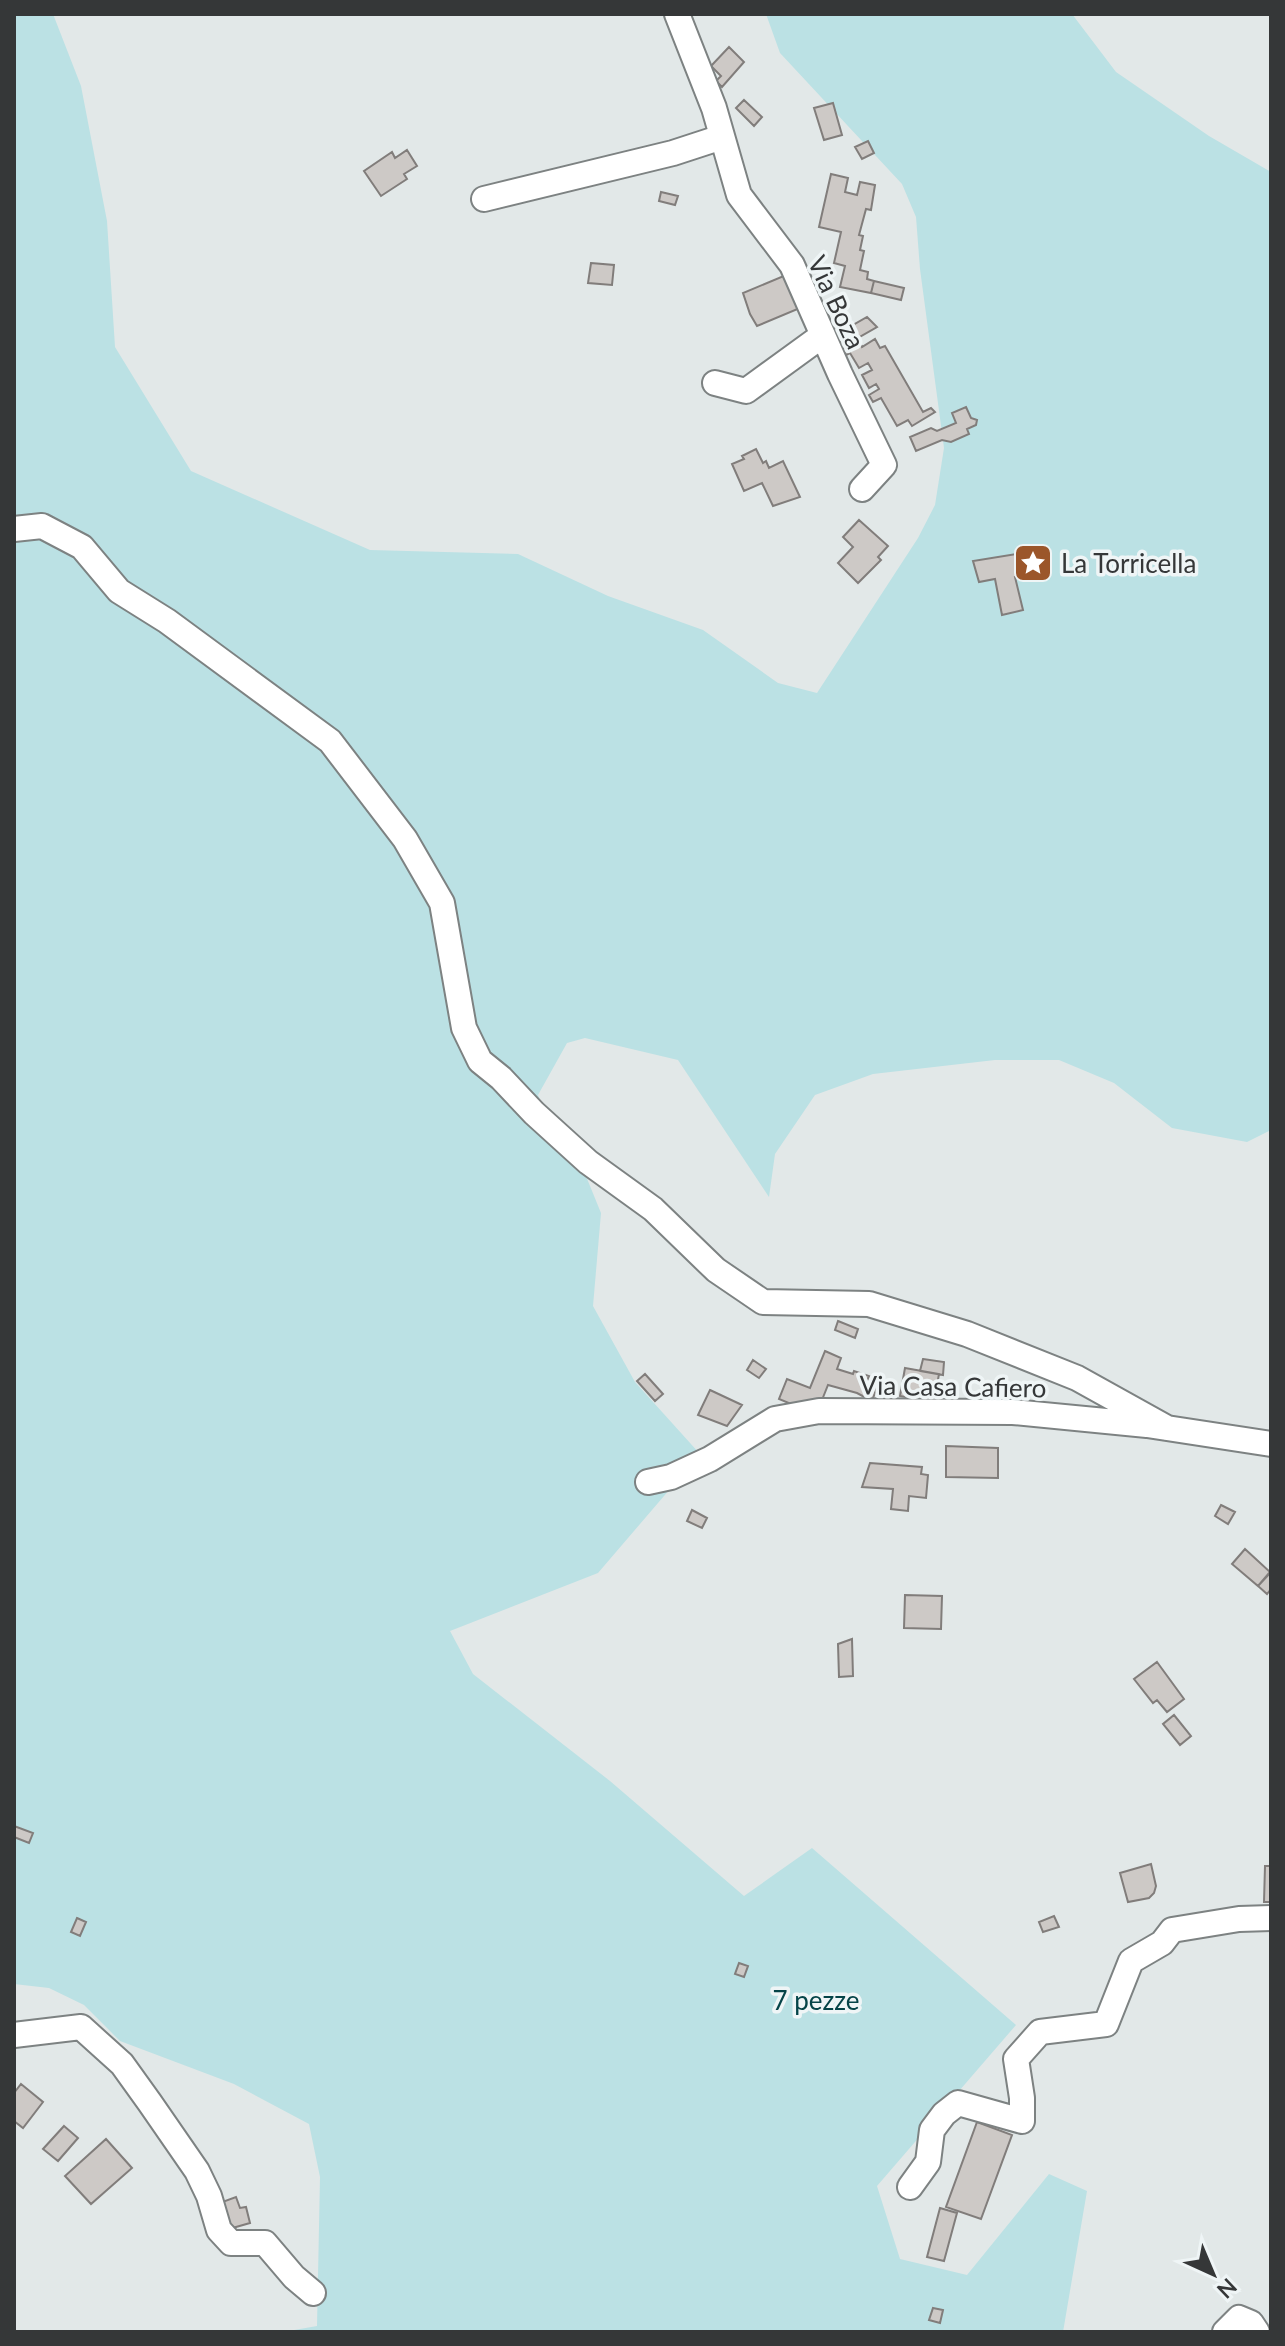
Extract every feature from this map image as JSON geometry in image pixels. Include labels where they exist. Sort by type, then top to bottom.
[{"type":"street","name":"Via Boza","points":[[677,14],[714,108],[739,195],[792,265],[884,465],[862,489]]},
{"type":"street","points":[[484,199],[533,190],[722,137]]},
{"type":"street","points":[[715,383],[746,391],[823,335]]},
{"type":"street","points":[[14,529],[42,526],[82,547],[119,591],[167,621],[330,741],[405,839],[442,903],[464,1028],[480,1061],[588,1162],[653,1209],[716,1270],[763,1302],[869,1304],[967,1334],[1077,1378],[1167,1428]]},
{"type":"street","name":"Via Casa Cafiero","points":[[648,1482],[671,1477],[710,1459],[775,1419],[819,1411],[1013,1412],[1167,1428],[1271,1444]]},
{"type":"street","points":[[910,2187],[928,2162],[932,2130],[944,2114],[958,2103],[1022,2121],[1016,2059],[1040,2032],[1106,2024],[1131,1961],[1162,1943],[1172,1930],[1239,1919],[1271,1918]]},
{"type":"street","points":[[14,2035],[81,2027],[122,2064],[197,2171],[209,2196],[219,2230],[231,2243],[265,2243],[294,2277],[313,2293]]},
{"type":"street","points":[[1225,2332],[1239,2318],[1251,2323],[1257,2332]]},
{"type":"green space","name":"7 pezze","points":[[14,14],[53,14],[81,86],[107,221],[115,347],[191,471],[370,550],[518,554],[608,596],[703,630],[778,683],[817,693],[918,538],[935,505],[944,448],[916,217],[902,184],[780,53],[766,14],[1072,14],[1116,72],[1209,136],[1271,172],[1271,1130],[1247,1142],[1172,1128],[1114,1083],[1059,1060],[995,1060],[873,1074],[815,1095],[775,1154],[769,1197],[678,1060],[585,1038],[567,1043],[538,1095],[553,1129],[579,1159],[601,1213],[593,1306],[635,1382],[700,1454],[598,1573],[450,1631],[473,1674],[610,1781],[744,1896],[812,1848],[1016,2025],[877,2186],[900,2259],[967,2275],[1049,2174],[1087,2191],[1063,2332],[283,2332],[317,2326],[320,2177],[309,2124],[234,2084],[120,2041],[84,2005],[49,1988],[14,1984]]},
{"type":"building","points":[[729,47],[744,62],[722,87],[716,81],[721,76],[711,66]]},
{"type":"building","points":[[744,100],[762,117],[754,126],[736,108]]},
{"type":"building","points":[[833,103],[842,135],[824,140],[814,108]]},
{"type":"building","points":[[868,141],[874,153],[862,159],[855,147]]},
{"type":"building","points":[[407,150],[417,166],[404,174],[407,179],[381,196],[364,171],[392,152],[395,158]]},
{"type":"building","points":[[831,174],[848,178],[845,192],[857,195],[860,182],[875,185],[871,210],[866,209],[859,235],[863,236],[860,250],[864,251],[860,270],[868,272],[867,279],[874,281],[871,293],[840,287],[845,266],[834,263],[841,232],[819,227]]},
{"type":"building","points":[[661,192],[678,196],[675,205],[659,201]]},
{"type":"building","points":[[591,263],[614,265],[612,285],[588,283]]},
{"type":"building","points":[[786,275],[800,308],[757,326],[743,293]]},
{"type":"building","points":[[874,281],[904,288],[901,300],[871,293]]},
{"type":"building","points":[[867,317],[877,327],[858,338],[862,347],[875,339],[880,348],[885,346],[923,412],[931,408],[935,412],[912,426],[908,420],[897,426],[881,398],[873,402],[869,395],[879,389],[876,384],[869,388],[862,375],[872,370],[868,363],[859,368],[850,353],[844,356],[836,348],[845,345],[836,329],[849,322],[851,326]]},
{"type":"building","points":[[966,407],[971,418],[977,420],[976,425],[967,429],[969,434],[951,442],[942,440],[916,451],[910,437],[931,428],[937,431],[956,423],[952,413]]},
{"type":"building","points":[[756,449],[769,468],[783,461],[800,497],[773,506],[762,483],[744,491],[732,464]]},
{"type":"building","points":[[859,520],[888,546],[878,557],[881,560],[858,583],[838,563],[853,547],[843,537]]},
{"type":"building","points":[[1022,553],[1022,575],[1015,577],[1023,610],[1002,615],[995,579],[979,582],[973,561]]},
{"type":"building","points":[[838,1321],[858,1329],[855,1338],[835,1330]]},
{"type":"building","points":[[825,1351],[841,1358],[837,1369],[869,1376],[866,1383],[877,1387],[872,1401],[828,1385],[820,1405],[803,1409],[779,1399],[787,1379],[810,1388]]},
{"type":"building","points":[[923,1359],[944,1362],[943,1375],[920,1371]]},
{"type":"building","points":[[753,1360],[766,1369],[759,1378],[747,1370]]},
{"type":"building","points":[[905,1368],[939,1374],[934,1402],[900,1396]]},
{"type":"building","points":[[645,1374],[663,1394],[655,1401],[637,1381]]},
{"type":"building","points":[[710,1390],[742,1405],[727,1426],[698,1415]]},
{"type":"building","points":[[946,1446],[998,1448],[998,1478],[946,1477]]},
{"type":"building","points":[[870,1463],[922,1467],[921,1474],[928,1475],[926,1498],[909,1496],[908,1511],[891,1509],[893,1489],[862,1487]]},
{"type":"building","points":[[1221,1505],[1235,1512],[1228,1524],[1215,1516]]},
{"type":"building","points":[[692,1510],[707,1518],[702,1528],[687,1521]]},
{"type":"building","points":[[1245,1549],[1270,1572],[1258,1586],[1232,1564]]},
{"type":"building","points":[[1271,1572],[1271,1589],[1267,1594],[1258,1586]]},
{"type":"building","points":[[905,1595],[942,1596],[941,1629],[904,1628]]},
{"type":"building","points":[[852,1639],[853,1676],[839,1677],[838,1644]]},
{"type":"building","points":[[1157,1662],[1184,1699],[1167,1712],[1157,1700],[1153,1703],[1134,1679]]},
{"type":"building","points":[[1174,1715],[1191,1736],[1180,1745],[1163,1724]]},
{"type":"building","points":[[14,1826],[33,1833],[29,1843],[14,1837]]},
{"type":"building","points":[[1151,1864],[1156,1886],[1154,1893],[1149,1898],[1128,1902],[1120,1873]]},
{"type":"building","points":[[1265,1866],[1271,1866],[1271,1902],[1264,1902]]},
{"type":"building","points":[[1054,1916],[1059,1927],[1043,1932],[1039,1922]]},
{"type":"building","points":[[77,1918],[86,1922],[80,1936],[71,1932]]},
{"type":"building","points":[[739,1963],[748,1966],[744,1977],[735,1974]]},
{"type":"building","points":[[21,2084],[43,2102],[23,2128],[14,2121],[14,2093]]},
{"type":"building","points":[[977,2122],[1012,2135],[981,2219],[946,2207]]},
{"type":"building","points":[[64,2126],[78,2138],[58,2161],[43,2149]]},
{"type":"building","points":[[106,2139],[132,2168],[91,2204],[65,2176]]},
{"type":"building","points":[[236,2197],[240,2208],[246,2207],[250,2223],[222,2231],[214,2205]]},
{"type":"building","points":[[940,2208],[957,2213],[944,2261],[927,2257]]},
{"type":"building","points":[[933,2308],[943,2310],[940,2323],[929,2320]]},
{"type":"place","name":"La Torricella","points":[[1033,563]]}]
